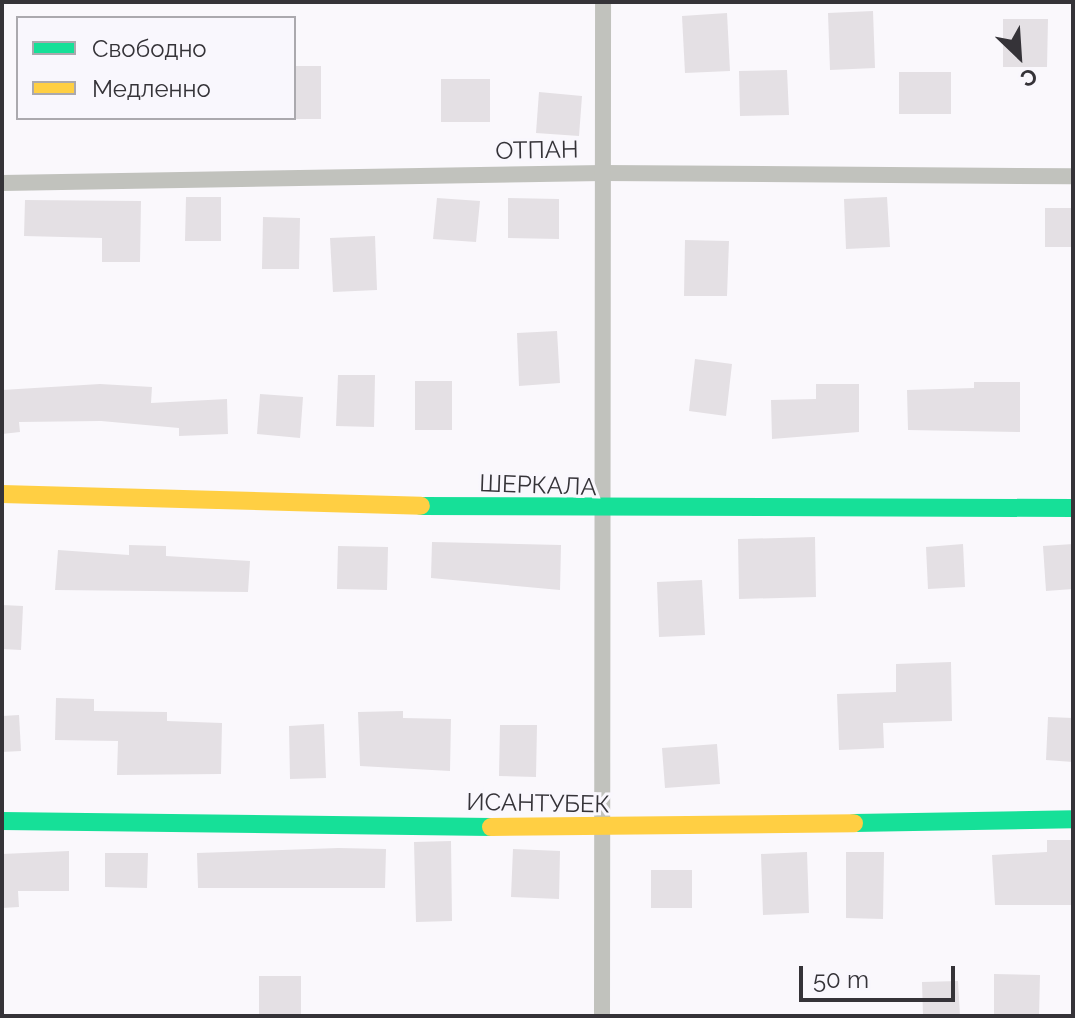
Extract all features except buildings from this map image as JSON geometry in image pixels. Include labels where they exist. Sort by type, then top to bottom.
[{"type":"street","points":[[602,1016],[603,2]]},
{"type":"street","name":"ОТПАН","points":[[2,183],[603,173],[1073,176]]},
{"type":"street","name":"ШЕРКАЛА","points":[[2,494],[603,511],[1073,508]]},
{"type":"street","name":"ИСАНТУБЕК","points":[[2,821],[602,828],[1073,819]]},
{"type":"traffic: fast","points":[[421,506],[1073,508]]},
{"type":"traffic: fast","points":[[854,823],[1073,819]]},
{"type":"traffic: fast","points":[[2,821],[491,827]]},
{"type":"traffic: slow","points":[[2,494],[421,506]]},
{"type":"traffic: slow","points":[[491,827],[854,823]]}]
